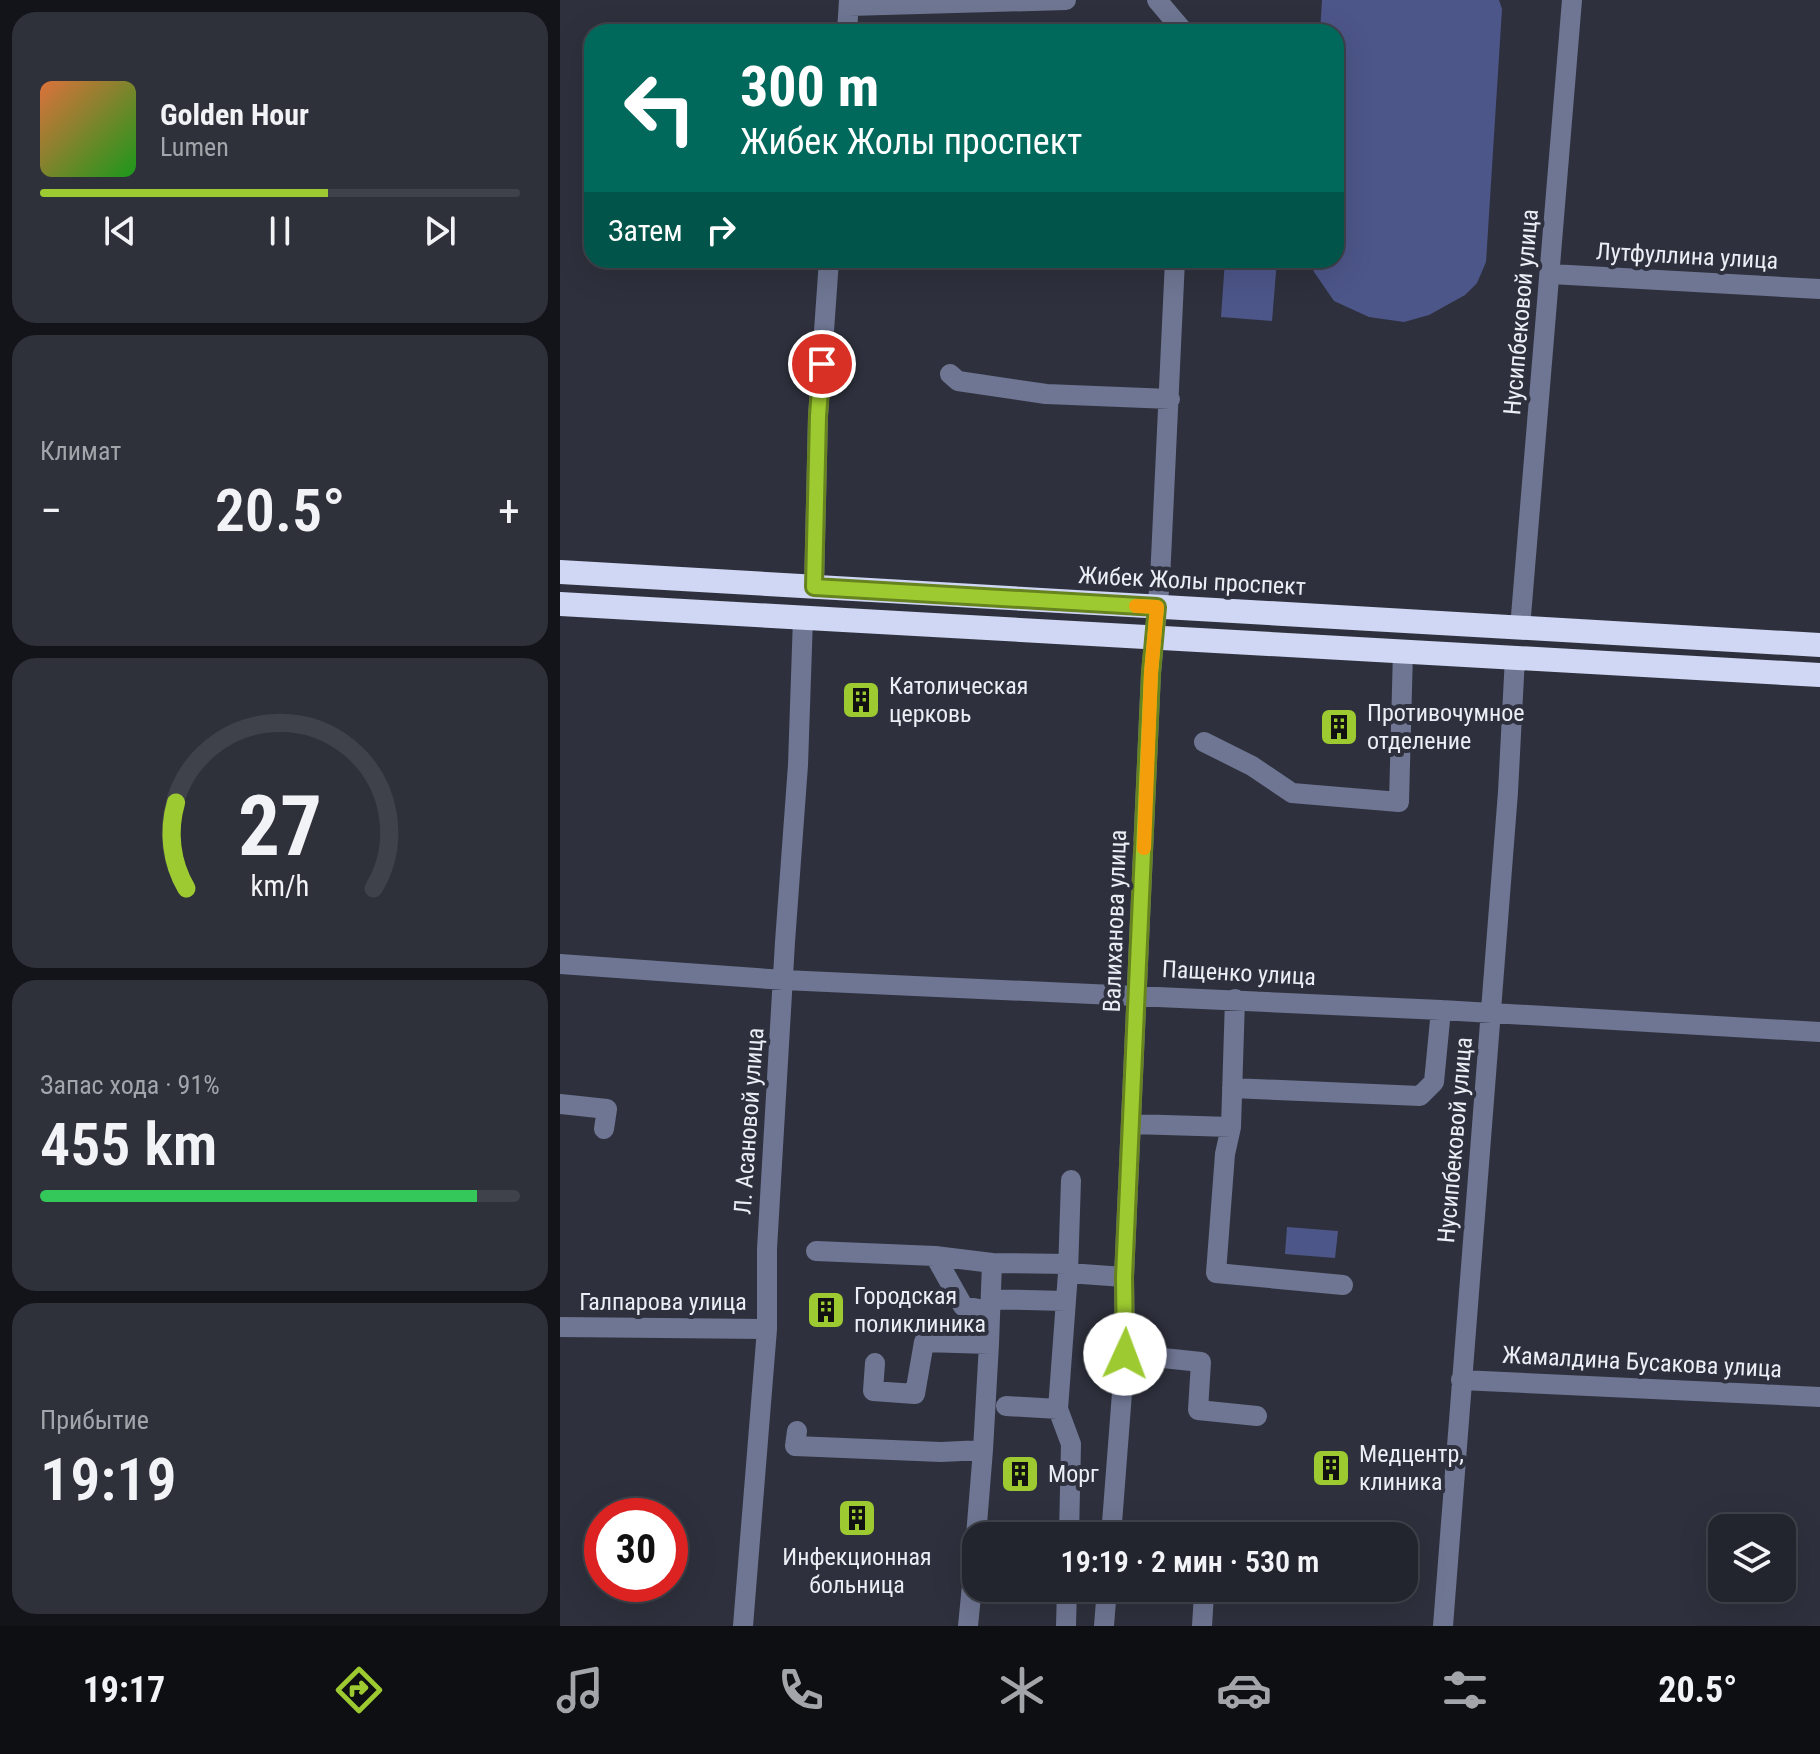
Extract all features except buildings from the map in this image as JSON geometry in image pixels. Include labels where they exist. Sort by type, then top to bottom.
[{"type":"highway","name":"Жибек Жолы проспект","points":[[560,572],[1820,645]]},
{"type":"highway","points":[[560,604],[1820,675]]},
{"type":"street","points":[[848,24],[849,3],[1066,0]]},
{"type":"street","points":[[1157,0],[1177,24]]},
{"type":"street","name":"Нусипбековой улица","points":[[1520,628],[1572,0]]},
{"type":"street","points":[[814,587],[818,416],[828,268]]},
{"type":"street","name":"Валиханова улица","points":[[1112,1522],[1125,1354],[1124,1277],[1175,268]]},
{"type":"street","name":"Лутфуллина улица","points":[[1551,274],[1820,289]]},
{"type":"street","points":[[950,374],[958,381],[1046,394],[1170,399]]},
{"type":"street","name":"Л. Асановой улица","points":[[743,1626],[767,1329],[767,1249],[798,765],[803,618]]},
{"type":"street","points":[[1204,742],[1252,766],[1292,793],[1399,802],[1403,651]]},
{"type":"street","name":"Нусипбековой улица","points":[[1443,1626],[1508,792],[1515,657]]},
{"type":"street","name":"Пащенко улица","points":[[560,964],[784,980],[1139,994],[1820,1032]]},
{"type":"street","points":[[1235,999],[1231,1127],[1225,1154],[1216,1273],[1343,1285]]},
{"type":"street","points":[[1232,1088],[1420,1096],[1434,1082],[1441,1010]]},
{"type":"street","points":[[560,1104],[607,1109],[604,1129]]},
{"type":"street","points":[[1132,1124],[1231,1127]]},
{"type":"street","points":[[1069,1522],[1071,1444],[1058,1409],[1071,1180]]},
{"type":"street","points":[[816,1251],[935,1256],[1068,1268],[1124,1277]]},
{"type":"street","points":[[935,1256],[963,1306],[1065,1301]]},
{"type":"street","points":[[978,1522],[992,1263]]},
{"type":"street","name":"Галпарова улица","points":[[560,1327],[767,1329]]},
{"type":"street","points":[[875,1363],[873,1391],[915,1394],[924,1342],[989,1344]]},
{"type":"street","points":[[1125,1354],[1201,1362],[1198,1410],[1257,1416]]},
{"type":"street","name":"Жамалдина Бусакова улица","points":[[1461,1380],[1820,1397]]},
{"type":"street","points":[[1006,1406],[1058,1409]]},
{"type":"street","points":[[797,1431],[795,1446],[941,1452],[983,1450]]},
{"type":"street","points":[[968,1626],[970,1602]]},
{"type":"street","points":[[1066,1626],[1067,1602]]},
{"type":"street","points":[[1104,1626],[1106,1602]]},
{"type":"street","points":[[1202,1626],[1204,1602]]},
{"type":"shaded area","points":[[1322,0],[1499,0],[1502,9],[1486,262],[1477,283],[1465,295],[1429,315],[1404,322],[1369,317],[1334,301],[1314,272],[1313,268],[1344,268],[1344,24],[1320,24]]},
{"type":"shaded area","points":[[1224,268],[1276,268],[1272,321],[1221,317]]},
{"type":"shaded area","points":[[1287,1227],[1338,1231],[1335,1258],[1285,1254]]},
{"type":"slow traffic","points":[[1136,606],[1157,607],[1151,673],[1144,848]]},
{"type":"place","name":"Католическая церковь","points":[[861,700]]},
{"type":"place","name":"Противочумное отделение","points":[[1339,727]]},
{"type":"place","name":"Городская поликлиника","points":[[826,1310]]},
{"type":"place","name":"Медцентр, клиника","points":[[1331,1468]]},
{"type":"place","name":"Морг","points":[[1020,1474]]},
{"type":"place","name":"Инфекционная больница","points":[[857,1518]]},
{"type":"route","points":[[822,364],[814,587],[1157,607],[1151,673],[1124,1277],[1125,1354]]}]
